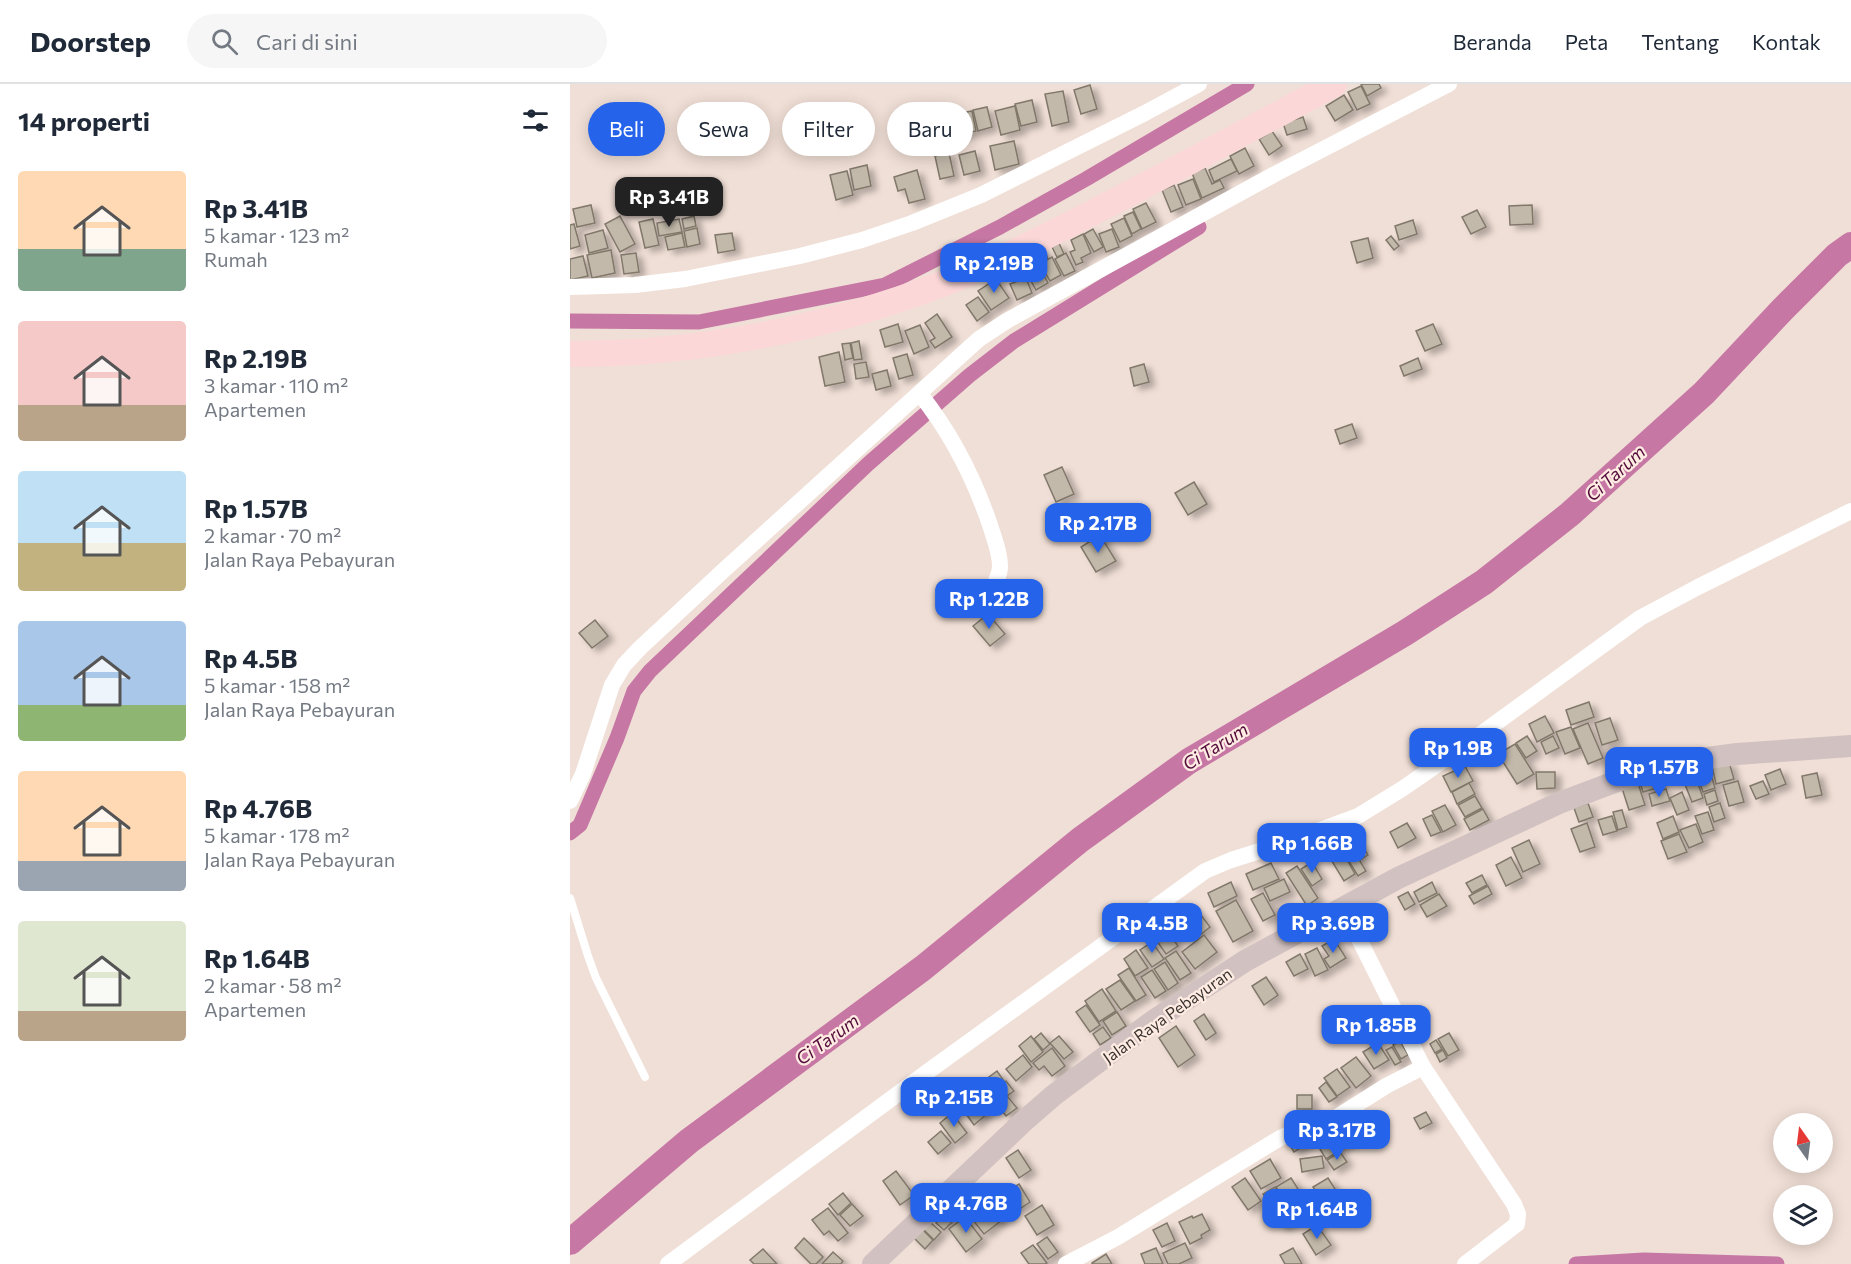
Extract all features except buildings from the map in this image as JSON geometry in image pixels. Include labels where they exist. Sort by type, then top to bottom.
[{"type":"main road","points":[[570,354],[711,344],[783,331],[836,319],[942,284],[993,263],[1190,163],[1334,84]]},
{"type":"main road","name":"Jalan Raya Pebayuran","points":[[873,1264],[975,1166],[1054,1095],[1162,1015],[1245,961],[1343,907],[1398,878],[1559,803],[1620,780],[1693,760],[1737,754],[1851,746]]},
{"type":"street","points":[[570,287],[635,285],[731,271],[800,256],[892,230],[981,195],[1199,84]]},
{"type":"street","points":[[570,801],[583,774],[610,691],[624,665],[724,570],[924,399],[968,349],[1000,325],[1277,173],[1449,84]]},
{"type":"street","points":[[924,399],[970,473],[996,542],[1000,567],[998,577],[988,596]]},
{"type":"street","points":[[668,1264],[920,1077],[1205,871],[1358,816],[1463,747],[1640,618],[1851,511]]},
{"type":"street","points":[[1343,907],[1423,1067],[1514,1204],[1518,1214],[1517,1224],[1465,1264]]},
{"type":"street","points":[[1066,1264],[1118,1237],[1280,1138],[1298,1130],[1321,1127],[1386,1086],[1423,1067]]},
{"type":"lane","points":[[570,898],[596,978],[645,1077]]},
{"type":"waterway","points":[[570,321],[699,322],[885,285],[1000,227],[1247,84]]},
{"type":"waterway","points":[[570,833],[580,825],[634,691],[650,671],[868,464],[970,375],[1014,341],[1199,227]]},
{"type":"waterway","name":"Ci Tarum","points":[[570,1242],[689,1141],[923,968],[1080,840],[1189,761],[1405,633],[1484,582],[1570,514],[1704,393],[1783,309],[1837,255],[1851,245]]},
{"type":"waterway","points":[[1576,1264],[1644,1260],[1777,1264]]}]
